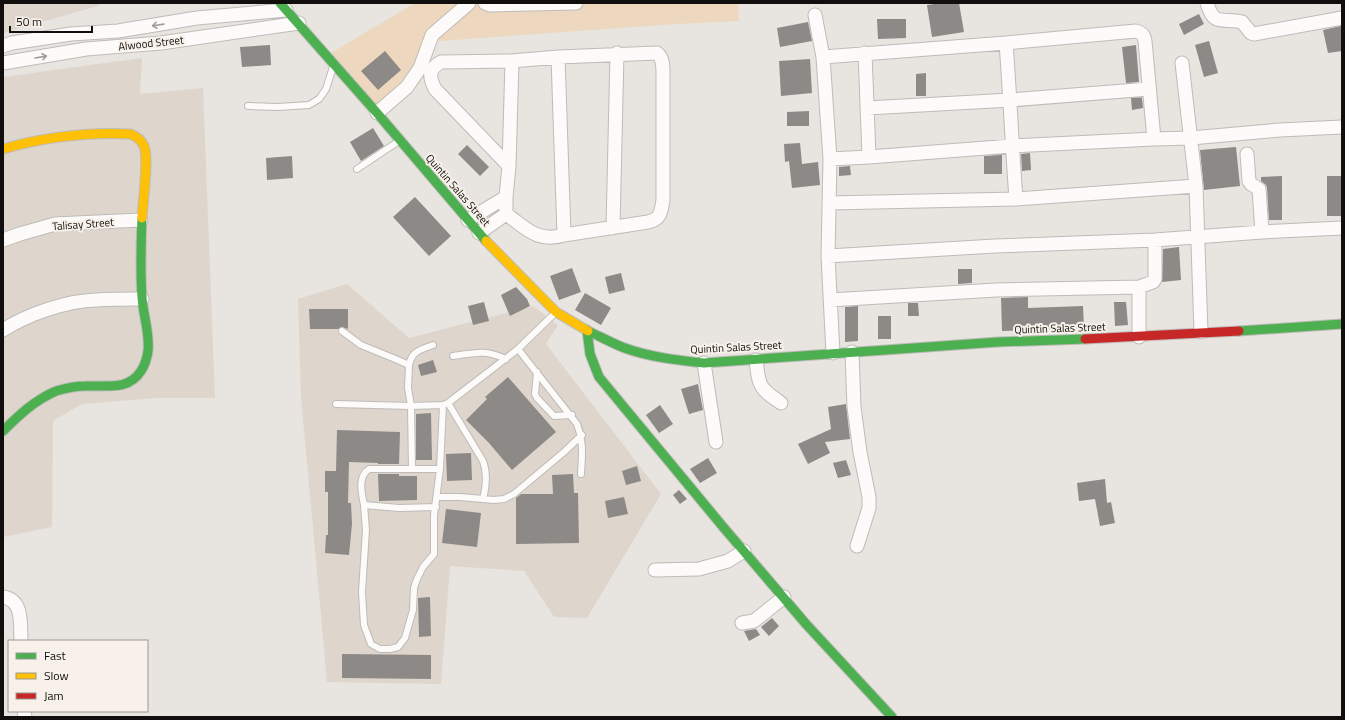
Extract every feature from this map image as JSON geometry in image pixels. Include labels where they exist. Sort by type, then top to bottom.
[{"type":"main road","name":"Quintin Salas Street","points":[[283,6],[468,220],[532,290],[556,312],[587,330],[622,346],[648,355],[704,363],[998,342],[1139,337],[1342,324]]},
{"type":"main road","points":[[3,149],[42,139],[86,134],[130,134],[141,140],[146,153],[142,220],[142,299],[148,338],[147,358],[136,378],[130,383],[109,387],[80,386],[53,392],[38,400],[25,410],[3,431]]},
{"type":"main road","points":[[587,330],[589,354],[592,365],[599,377],[724,528],[892,717]]},
{"type":"street","points":[[377,113],[407,87],[420,68],[432,35],[469,3]]},
{"type":"street","points":[[485,3],[490,5],[576,3]]},
{"type":"street","points":[[1207,3],[1214,18],[1219,21],[1242,22],[1251,33],[1254,34],[1342,18]]},
{"type":"street","name":"Alwood Street","points":[[3,46],[12,43],[71,34],[118,30],[283,6]]},
{"type":"street","points":[[815,16],[822,57],[830,159],[828,256],[833,353]]},
{"type":"street","points":[[197,18],[199,38]]},
{"type":"street","name":"Alwood Street","points":[[3,63],[86,49],[145,45],[299,23]]},
{"type":"street","points":[[822,57],[1006,44],[1136,31],[1144,36],[1145,41],[1154,138]]},
{"type":"street","points":[[1006,44],[1011,100],[1012,146],[1016,199]]},
{"type":"street","points":[[506,214],[535,235],[545,238],[613,228],[658,219],[661,214],[663,200],[662,59],[657,53],[618,54],[512,61],[441,62],[435,65],[431,71],[431,77],[435,89],[509,166]]},
{"type":"street","points":[[865,53],[870,157]]},
{"type":"street","points":[[613,228],[618,54]]},
{"type":"street","points":[[558,57],[564,235]]},
{"type":"street","points":[[506,214],[512,61]]},
{"type":"street","points":[[1182,63],[1196,186],[1201,332]]},
{"type":"street","points":[[867,108],[1011,100],[1149,89]]},
{"type":"street","points":[[830,159],[1012,146],[1154,138],[1191,138],[1280,130],[1342,127]]},
{"type":"street","points":[[1247,154],[1249,181],[1259,189],[1262,232]]},
{"type":"street","points":[[829,203],[1016,199],[1196,186]]},
{"type":"street","points":[[468,220],[506,197]]},
{"type":"street","points":[[479,232],[506,214]]},
{"type":"street","name":"Talisay Street","points":[[3,240],[55,224],[142,220]]},
{"type":"street","points":[[828,256],[995,246],[1156,240],[1198,236],[1342,228]]},
{"type":"street","points":[[830,300],[996,290],[1139,287],[1153,282],[1155,279],[1156,240]]},
{"type":"street","points":[[1139,287],[1139,337]]},
{"type":"street","points":[[3,330],[18,322],[62,305],[95,300],[142,299]]},
{"type":"street","points":[[852,352],[854,406],[860,452],[870,508],[857,546]]},
{"type":"street","points":[[756,360],[760,385],[763,390],[782,403]]},
{"type":"street","points":[[704,363],[716,442]]},
{"type":"street","points":[[655,570],[699,569],[728,561],[744,551]]},
{"type":"street","points":[[3,597],[13,601],[18,607],[21,640]]},
{"type":"street","points":[[742,623],[754,621],[784,597]]},
{"type":"lane","points":[[248,106],[278,107],[309,105],[319,98],[326,89],[334,64]]},
{"type":"lane","points":[[357,169],[400,141]]},
{"type":"lane","points":[[336,404],[411,406],[446,404],[518,349],[556,312]]},
{"type":"lane","points":[[342,331],[361,345],[409,365]]},
{"type":"lane","points":[[412,469],[411,406],[408,388],[409,365],[414,353],[433,345]]},
{"type":"lane","points":[[518,349],[577,424],[582,435],[581,474]]},
{"type":"lane","points":[[453,356],[479,352],[491,353],[506,359]]},
{"type":"lane","points":[[537,372],[535,394],[540,402],[554,416],[572,416]]},
{"type":"lane","points":[[440,469],[371,468],[365,472],[361,480],[366,530],[362,592],[364,625],[371,644],[375,648],[390,649],[398,647],[405,638],[413,610],[414,588],[417,579],[423,567],[434,554],[434,515],[436,507],[440,469],[446,404]]},
{"type":"lane","points":[[446,404],[483,461],[486,469],[483,499]]},
{"type":"lane","points":[[437,497],[460,497],[494,500],[504,499],[514,494],[582,435]]},
{"type":"lane","points":[[364,505],[400,508],[436,507]]},
{"type":"shaded area","points":[[3,3],[98,3],[98,6],[3,33]]},
{"type":"shaded area","points":[[415,3],[738,3],[739,21],[676,24],[426,42],[428,62],[420,83],[384,113],[331,53]]},
{"type":"shaded area","points":[[142,58],[140,94],[203,88],[215,398],[156,398],[82,404],[53,421],[52,527],[3,537],[3,77]]},
{"type":"shaded area","points":[[347,284],[409,338],[533,306],[558,325],[546,344],[661,494],[587,618],[554,617],[524,571],[450,566],[441,684],[327,682],[301,397],[298,299]]},
{"type":"building","points":[[959,3],[964,32],[932,37],[927,5]]},
{"type":"building","points":[[1199,14],[1204,24],[1184,35],[1179,24]]},
{"type":"building","points":[[877,19],[906,19],[906,38],[878,39]]},
{"type":"building","points":[[808,22],[812,41],[780,47],[777,28]]},
{"type":"building","points":[[1341,26],[1342,51],[1328,53],[1323,30]]},
{"type":"building","points":[[1209,41],[1218,73],[1204,77],[1195,45]]},
{"type":"building","points":[[270,45],[271,65],[242,67],[240,47]]},
{"type":"building","points":[[1136,45],[1139,82],[1126,83],[1122,47]]},
{"type":"building","points":[[385,51],[401,70],[378,90],[361,71]]},
{"type":"building","points":[[810,59],[812,93],[781,96],[779,61]]},
{"type":"building","points":[[926,73],[926,96],[916,96],[916,74]]},
{"type":"building","points":[[1131,98],[1142,98],[1143,108],[1132,110]]},
{"type":"building","points":[[809,111],[809,126],[787,126],[787,112]]},
{"type":"building","points":[[373,128],[384,146],[361,161],[350,142]]},
{"type":"building","points":[[800,143],[802,164],[818,162],[820,185],[792,188],[789,161],[785,162],[784,144]]},
{"type":"building","points":[[467,145],[489,167],[480,176],[458,154]]},
{"type":"building","points":[[1236,147],[1240,186],[1204,190],[1200,150]]},
{"type":"building","points":[[1030,153],[1031,170],[1022,171],[1021,154]]},
{"type":"building","points":[[1002,155],[1002,174],[984,174],[984,156]]},
{"type":"building","points":[[292,156],[293,178],[267,180],[266,158]]},
{"type":"building","points":[[850,166],[851,175],[839,176],[839,167]]},
{"type":"building","points":[[1282,176],[1282,220],[1269,220],[1267,188],[1261,181],[1261,177]]},
{"type":"building","points":[[1327,176],[1342,176],[1342,216],[1327,216]]},
{"type":"building","points":[[415,197],[451,236],[429,256],[393,217]]},
{"type":"building","points":[[1179,247],[1181,280],[1162,282],[1163,249]]},
{"type":"building","points":[[572,268],[581,292],[559,300],[550,276]]},
{"type":"building","points":[[958,269],[972,269],[972,283],[958,284]]},
{"type":"building","points":[[621,273],[625,290],[609,294],[605,277]]},
{"type":"building","points":[[516,287],[527,299],[530,306],[510,316],[501,295]]},
{"type":"building","points":[[585,293],[611,308],[601,325],[575,310]]},
{"type":"building","points":[[1028,297],[1028,308],[1083,306],[1084,328],[1002,331],[1001,298]]},
{"type":"building","points":[[484,302],[489,321],[473,325],[468,306]]},
{"type":"building","points":[[1114,302],[1126,302],[1128,325],[1115,326]]},
{"type":"building","points":[[908,303],[918,303],[919,316],[908,316]]},
{"type":"building","points":[[858,306],[858,341],[845,342],[845,307]]},
{"type":"building","points":[[309,309],[348,309],[348,329],[342,327],[338,329],[310,329]]},
{"type":"building","points":[[878,316],[891,316],[891,339],[878,339]]},
{"type":"building","points":[[433,360],[437,372],[421,376],[418,365]]},
{"type":"building","points":[[508,377],[556,432],[512,470],[489,443],[466,420],[487,399],[485,397]]},
{"type":"building","points":[[698,384],[703,410],[689,414],[681,389]]},
{"type":"building","points":[[846,404],[850,439],[825,442],[830,453],[808,464],[798,444],[831,429],[828,407]]},
{"type":"building","points":[[660,405],[673,424],[659,433],[646,415]]},
{"type":"building","points":[[431,413],[432,460],[416,460],[416,414]]},
{"type":"building","points":[[337,430],[400,432],[399,464],[349,462],[348,503],[351,503],[352,524],[349,555],[325,553],[326,535],[328,535],[328,492],[325,492],[325,471],[336,471]]},
{"type":"building","points":[[471,453],[472,480],[447,481],[446,454]]},
{"type":"building","points":[[708,458],[717,473],[700,483],[690,469]]},
{"type":"building","points":[[846,460],[851,475],[838,478],[833,463]]},
{"type":"building","points":[[637,466],[641,481],[626,485],[622,471]]},
{"type":"building","points":[[378,474],[417,476],[417,500],[379,501]]},
{"type":"building","points":[[573,474],[574,493],[578,493],[579,543],[516,544],[516,498],[521,494],[553,494],[552,475]]},
{"type":"building","points":[[1105,479],[1107,503],[1111,502],[1115,523],[1100,526],[1095,499],[1079,501],[1077,483]]},
{"type":"building","points":[[679,490],[687,499],[680,504],[673,495]]},
{"type":"building","points":[[624,497],[628,514],[608,518],[605,501]]},
{"type":"building","points":[[446,509],[481,513],[477,547],[442,543]]},
{"type":"building","points":[[430,597],[431,636],[419,637],[418,598]]},
{"type":"building","points":[[772,618],[779,626],[769,636],[761,627]]},
{"type":"building","points":[[756,629],[760,635],[749,641],[744,631]]},
{"type":"building","points":[[342,654],[431,655],[431,679],[342,678]]},
{"type":"traffic: fast","points":[[280,3],[377,113],[486,241]]},
{"type":"traffic: fast","points":[[3,431],[34,403],[56,391],[78,386],[116,386],[130,382],[141,371],[148,351],[141,287],[142,218]]},
{"type":"traffic: fast","points":[[1239,331],[1342,324]]},
{"type":"traffic: fast","points":[[587,330],[590,354],[599,377],[806,624],[892,717]]},
{"type":"traffic: fast","points":[[588,331],[622,347],[652,356],[704,363],[998,342],[1085,339]]},
{"type":"traffic: slow","points":[[3,149],[34,141],[66,136],[130,134],[141,141],[145,152],[146,169],[142,218]]},
{"type":"traffic: slow","points":[[486,241],[556,312],[588,331]]},
{"type":"traffic: jam","points":[[1085,339],[1239,331]]}]
